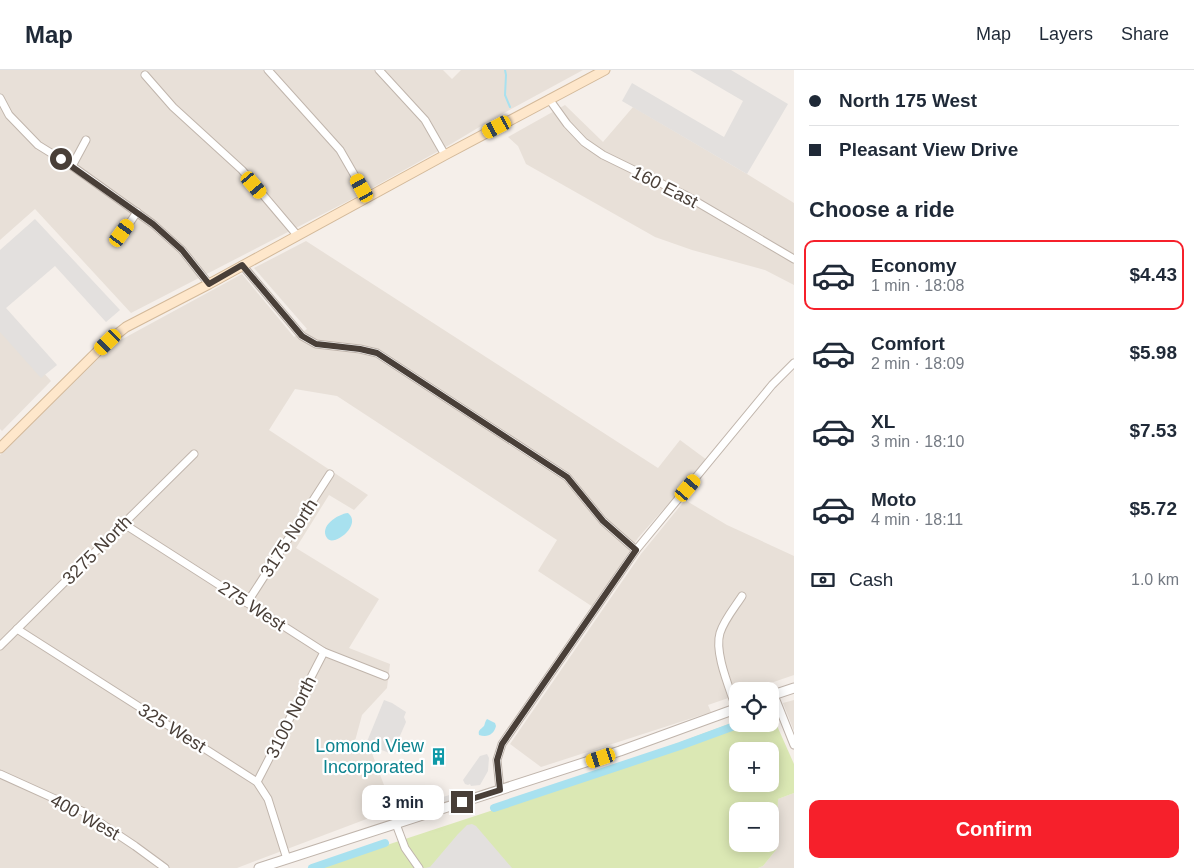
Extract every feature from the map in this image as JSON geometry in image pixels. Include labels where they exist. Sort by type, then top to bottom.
[{"type":"main road","points":[[0,447],[108,342],[126,327],[605,70]]},
{"type":"street","points":[[268,70],[340,150],[367,197]]},
{"type":"street","points":[[380,70],[425,120],[445,155]]},
{"type":"street","points":[[145,75],[173,107],[242,170],[297,235]]},
{"type":"street","points":[[0,98],[9,115],[38,145],[72,166],[153,224],[182,250],[209,284]]},
{"type":"street","name":"160 East","points":[[549,100],[567,124],[584,142],[603,155],[685,195],[794,259]]},
{"type":"street","points":[[72,166],[86,140]]},
{"type":"street","points":[[122,233],[137,212]]},
{"type":"street","points":[[242,265],[302,336],[316,344],[360,349],[377,353],[385,358],[567,477],[603,521],[636,550]]},
{"type":"street","points":[[500,790],[497,760],[502,744],[636,550],[772,385],[794,363]]},
{"type":"street","name":"3275 North","points":[[0,646],[194,454]]},
{"type":"street","name":"3175 North","points":[[247,603],[330,474]]},
{"type":"street","name":"275 West","points":[[124,524],[324,652],[385,676]]},
{"type":"street","points":[[729,684],[719,654],[720,633],[727,618],[742,596]]},
{"type":"street","name":"325 West","points":[[17,629],[257,782],[268,799],[287,859]]},
{"type":"street","name":"3100 North","points":[[257,782],[324,652]]},
{"type":"street","points":[[779,693],[794,688]]},
{"type":"street","points":[[259,868],[620,751],[729,711]]},
{"type":"street","points":[[779,712],[794,745]]},
{"type":"street","name":"400 West","points":[[0,774],[84,812],[136,846],[165,868]]},
{"type":"street","points":[[396,824],[405,848],[419,868]]},
{"type":"shaded area","points":[[0,70],[443,70],[452,79],[461,70],[583,70],[354,198],[131,313],[35,209],[0,240]]},
{"type":"shaded area","points":[[690,70],[731,70],[788,104],[747,174],[622,101],[632,83],[724,137],[743,101]]},
{"type":"shaded area","points":[[565,105],[603,142],[633,107],[794,203],[794,285],[765,270],[692,250],[655,237],[526,164],[518,146],[508,137]]},
{"type":"shaded area","points":[[35,219],[120,310],[106,322],[55,266],[6,308],[57,365],[41,378],[0,332],[0,250]]},
{"type":"shaded area","points":[[306,241],[658,468],[680,440],[707,460],[638,538],[593,607],[538,571],[557,540],[337,396],[295,389],[269,430],[368,495],[354,510],[329,495],[296,548],[379,599],[349,648],[390,664],[387,688],[362,715],[355,741],[370,748],[393,809],[237,868],[0,868],[0,455],[117,342],[242,274],[294,337],[307,329],[254,268]]},
{"type":"shaded area","points":[[0,325],[51,381],[2,431],[0,429]]},
{"type":"shaded area","points":[[685,500],[727,525],[794,556],[794,675],[773,682],[729,682],[729,698],[708,705],[711,712],[541,767],[510,744],[641,554]]},
{"type":"shaded area","points":[[384,700],[406,712],[404,717],[406,722],[392,754],[366,744]]},
{"type":"shaded area","points":[[794,700],[794,731],[783,703]]},
{"type":"shaded area","points":[[487,754],[489,758],[488,771],[480,785],[471,786],[470,784],[465,784],[463,780],[480,756]]},
{"type":"shaded area","points":[[456,793],[457,799],[397,819],[394,812]]},
{"type":"shaded area","points":[[794,793],[794,868],[758,868],[763,866],[774,852],[779,852],[778,799]]},
{"type":"shaded area","points":[[472,824],[476,826],[512,868],[425,868],[430,867],[467,825]]},
{"type":"green space","points":[[729,724],[729,732],[779,732],[779,730],[794,764],[794,793],[778,799],[778,802],[729,802],[729,852],[774,852],[763,866],[758,868],[317,868],[521,801]]},
{"type":"water","points":[[348,513],[352,518],[350,529],[335,540],[327,538],[325,534],[327,525],[335,518]]},
{"type":"water","points":[[487,719],[495,723],[495,729],[488,736],[479,735],[479,731]]},
{"type":"waterway","points":[[505,70],[505,95],[510,107]]},
{"type":"waterway","points":[[494,808],[729,728]]},
{"type":"waterway","points":[[312,868],[385,843]]},
{"type":"place","name":"Lomond View Incorporated","points":[[438,756]]},
{"type":"route","points":[[61,159],[153,224],[182,250],[209,284],[242,265],[302,336],[316,344],[377,353],[567,477],[603,521],[636,550],[502,744],[497,760],[500,790],[462,802]]}]
